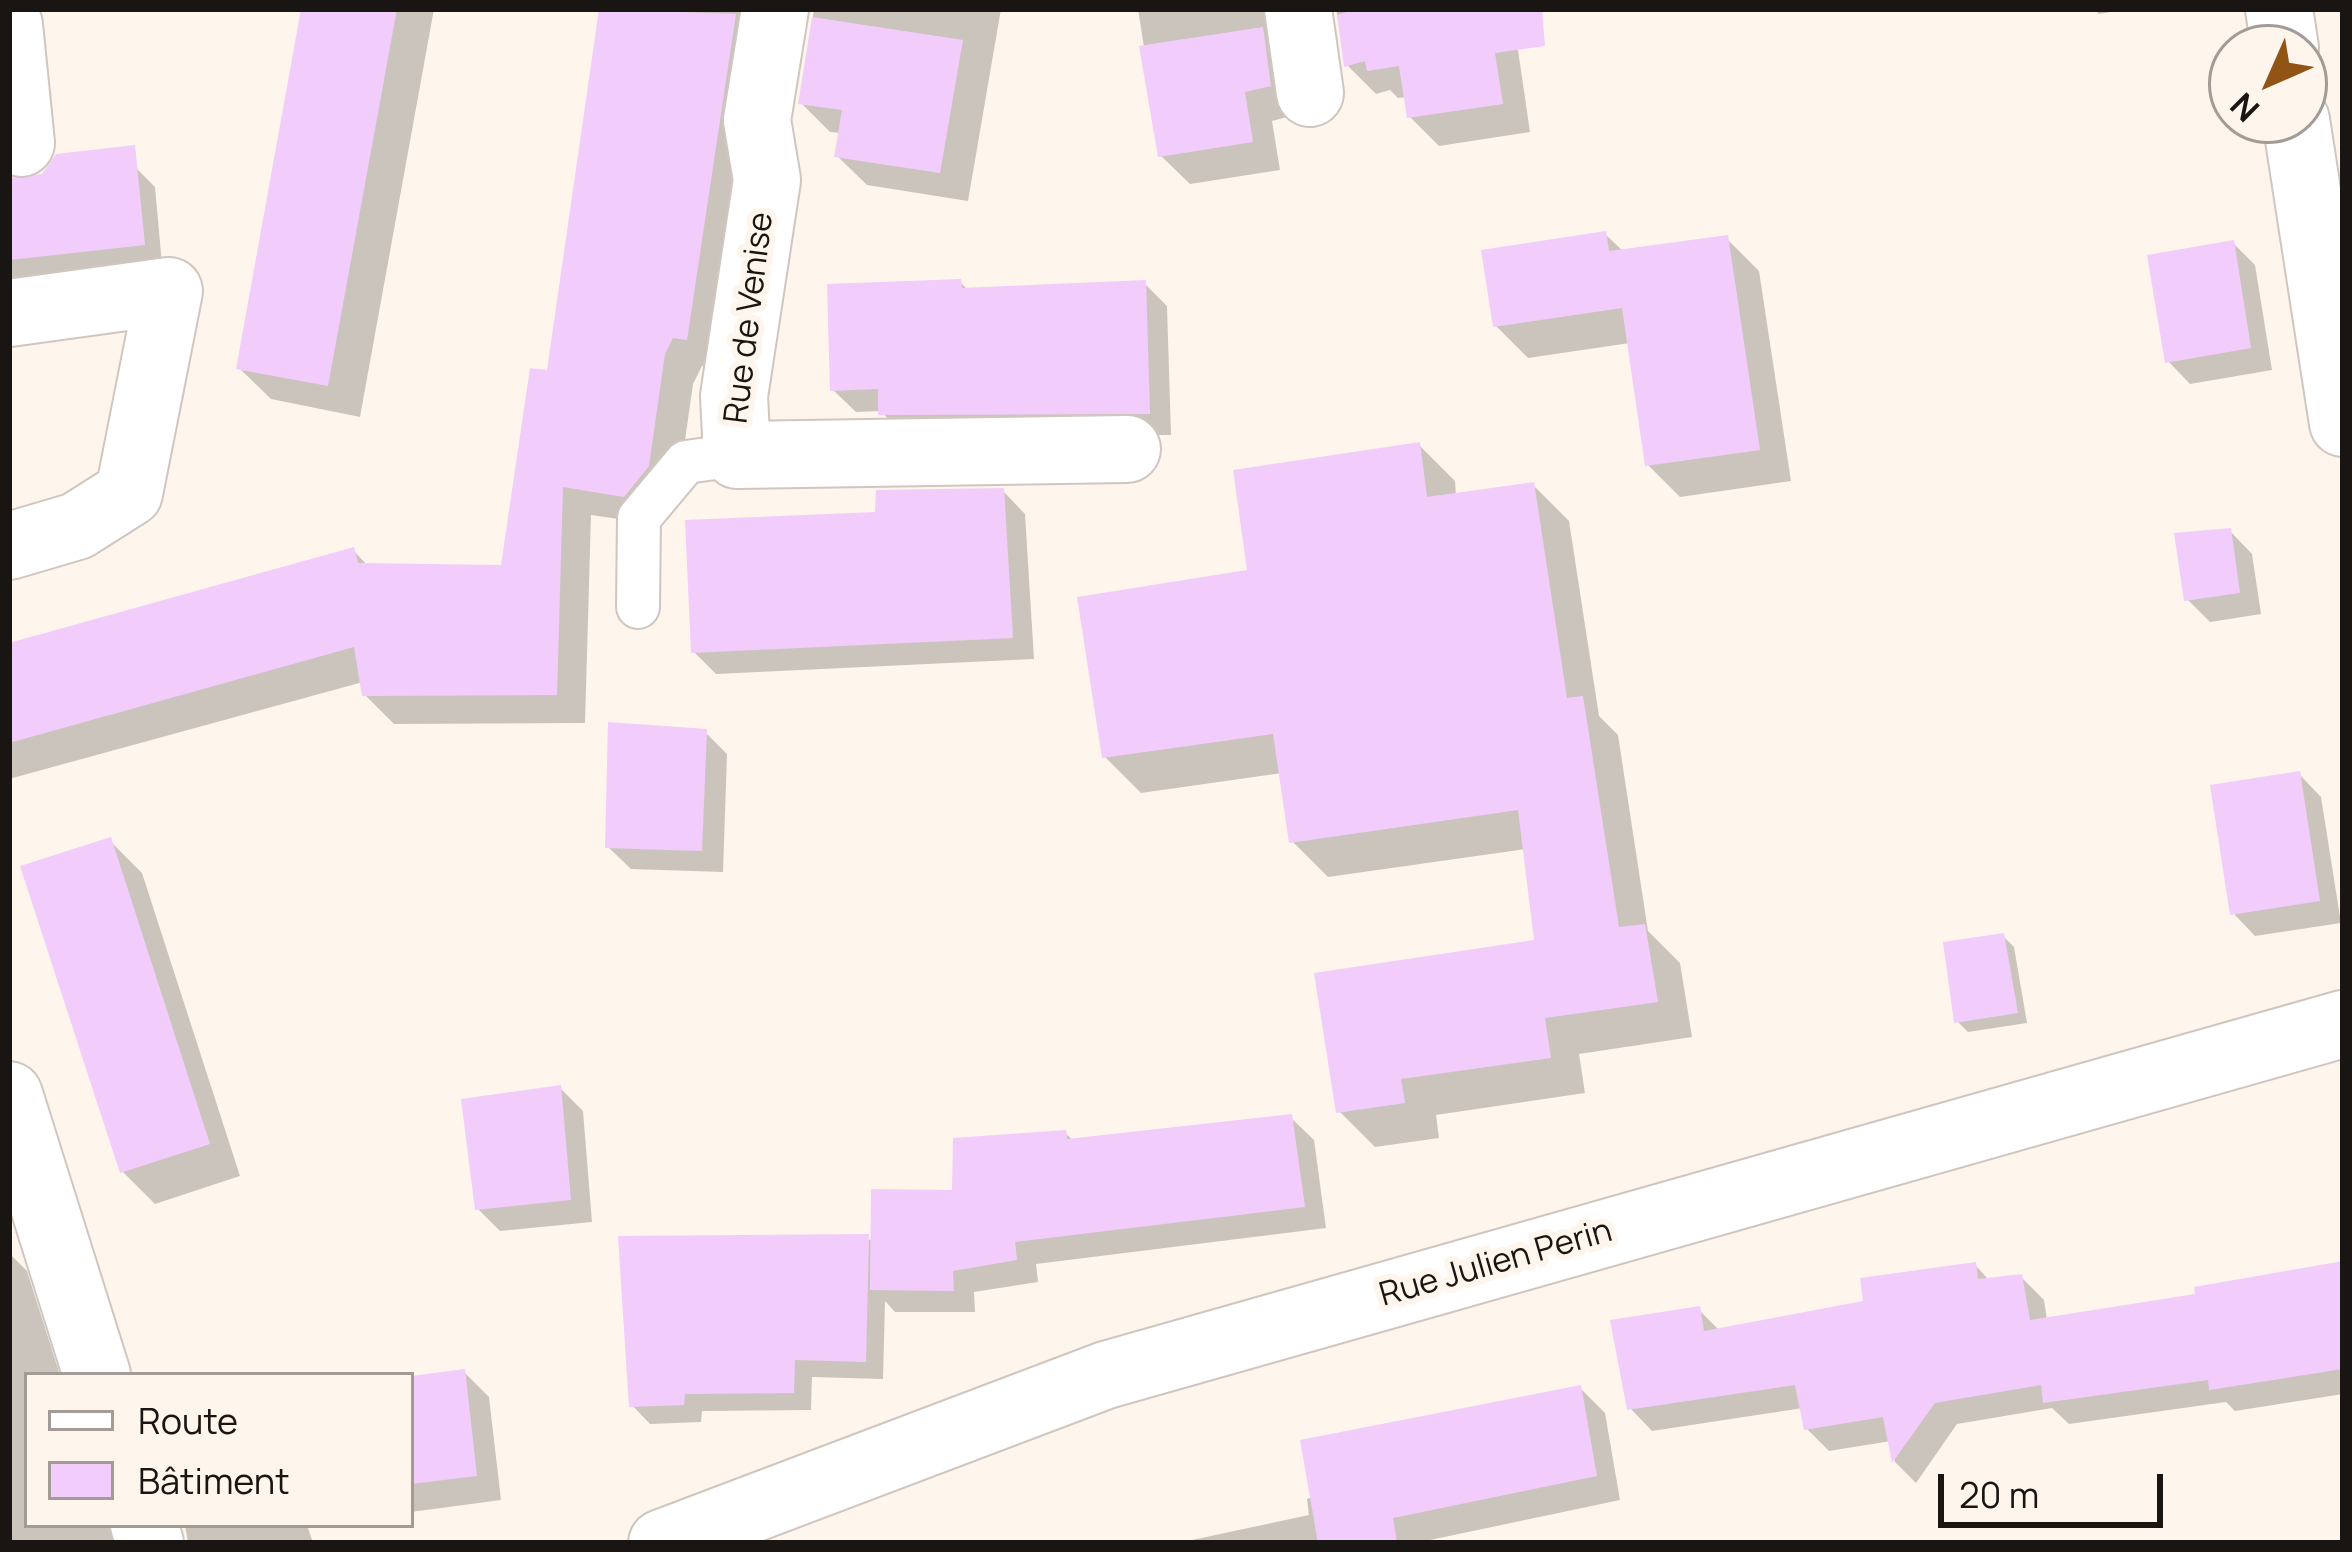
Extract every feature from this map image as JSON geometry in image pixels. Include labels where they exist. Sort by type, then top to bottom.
[{"type":"street","name":"Rue de Venise","points":[[776,9],[757,120],[767,180],[734,396],[736,455],[1127,449]]},
{"type":"street","points":[[1298,9],[1310,93]]},
{"type":"street","points":[[9,25],[21,143]]},
{"type":"street","points":[[2300,144],[2343,423]]},
{"type":"street","points":[[9,313],[169,291],[129,493],[77,526],[9,546]]},
{"type":"street","name":"Rue Julien Perin","points":[[662,1543],[1106,1375],[2343,1024]]},
{"type":"street","points":[[9,1094],[96,1372]]},
{"type":"lane","points":[[638,607],[639,518],[686,462],[736,455]]},
{"type":"building","points":[[301,9],[397,9],[328,386],[236,369]]},
{"type":"building","points":[[599,9],[736,14],[687,340],[673,338],[665,354],[649,466],[624,497],[563,487],[557,695],[362,696],[354,647],[9,743],[9,643],[354,547],[358,563],[501,565],[530,368],[547,370]]},
{"type":"building","points":[[1357,9],[1542,9],[1545,46],[1495,53],[1503,104],[1407,118],[1399,66],[1367,71],[1365,61],[1344,67],[1337,15]]},
{"type":"building","points":[[812,17],[963,40],[940,173],[834,157],[842,110],[798,104]]},
{"type":"building","points":[[1263,27],[1271,86],[1245,92],[1253,142],[1158,157],[1139,46]]},
{"type":"building","points":[[135,145],[145,245],[9,260],[9,178],[42,174],[56,154]]},
{"type":"building","points":[[1606,231],[1609,251],[1728,235],[1760,450],[1645,466],[1622,308],[1493,327],[1481,250]]},
{"type":"building","points":[[2234,240],[2251,348],[2165,363],[2147,255]]},
{"type":"building","points":[[961,279],[962,288],[1146,280],[1150,414],[878,415],[878,389],[830,391],[827,284]]},
{"type":"building","points":[[1420,442],[1427,497],[1534,482],[1567,698],[1583,696],[1619,927],[1645,924],[1658,1002],[1545,1018],[1551,1058],[1401,1079],[1405,1103],[1336,1113],[1314,973],[1534,940],[1518,810],[1289,843],[1273,734],[1102,758],[1077,597],[1247,570],[1233,470]]},
{"type":"building","points":[[1004,488],[1013,638],[691,653],[685,520],[875,512],[876,490]]},
{"type":"building","points":[[2231,528],[2240,593],[2184,601],[2174,533]]},
{"type":"building","points":[[608,722],[707,729],[702,851],[605,848]]},
{"type":"building","points":[[2300,771],[2320,901],[2230,915],[2210,785]]},
{"type":"building","points":[[111,837],[210,1144],[120,1173],[20,866]]},
{"type":"building","points":[[2004,933],[2018,1013],[1954,1023],[1943,942]]},
{"type":"building","points":[[561,1085],[571,1200],[475,1210],[461,1099]]},
{"type":"building","points":[[1292,1114],[1305,1207],[1015,1242],[1017,1260],[953,1271],[954,1291],[870,1290],[871,1189],[952,1190],[953,1138],[1066,1130],[1067,1139]]},
{"type":"building","points":[[869,1234],[866,1362],[795,1360],[794,1393],[685,1394],[684,1405],[629,1407],[618,1236]]},
{"type":"building","points":[[2343,1261],[2343,1369],[2209,1390],[2208,1380],[2043,1403],[2041,1385],[1935,1403],[1892,1463],[1883,1417],[1804,1430],[1795,1385],[1627,1410],[1610,1320],[1700,1306],[1704,1331],[1863,1301],[1860,1278],[1976,1262],[1978,1279],[2022,1274],[2030,1320],[2195,1294],[2194,1287]]},
{"type":"building","points":[[465,1369],[477,1476],[414,1484],[414,1376]]},
{"type":"building","points":[[1581,1385],[1597,1476],[1393,1518],[1397,1543],[1318,1543],[1300,1440]]}]
